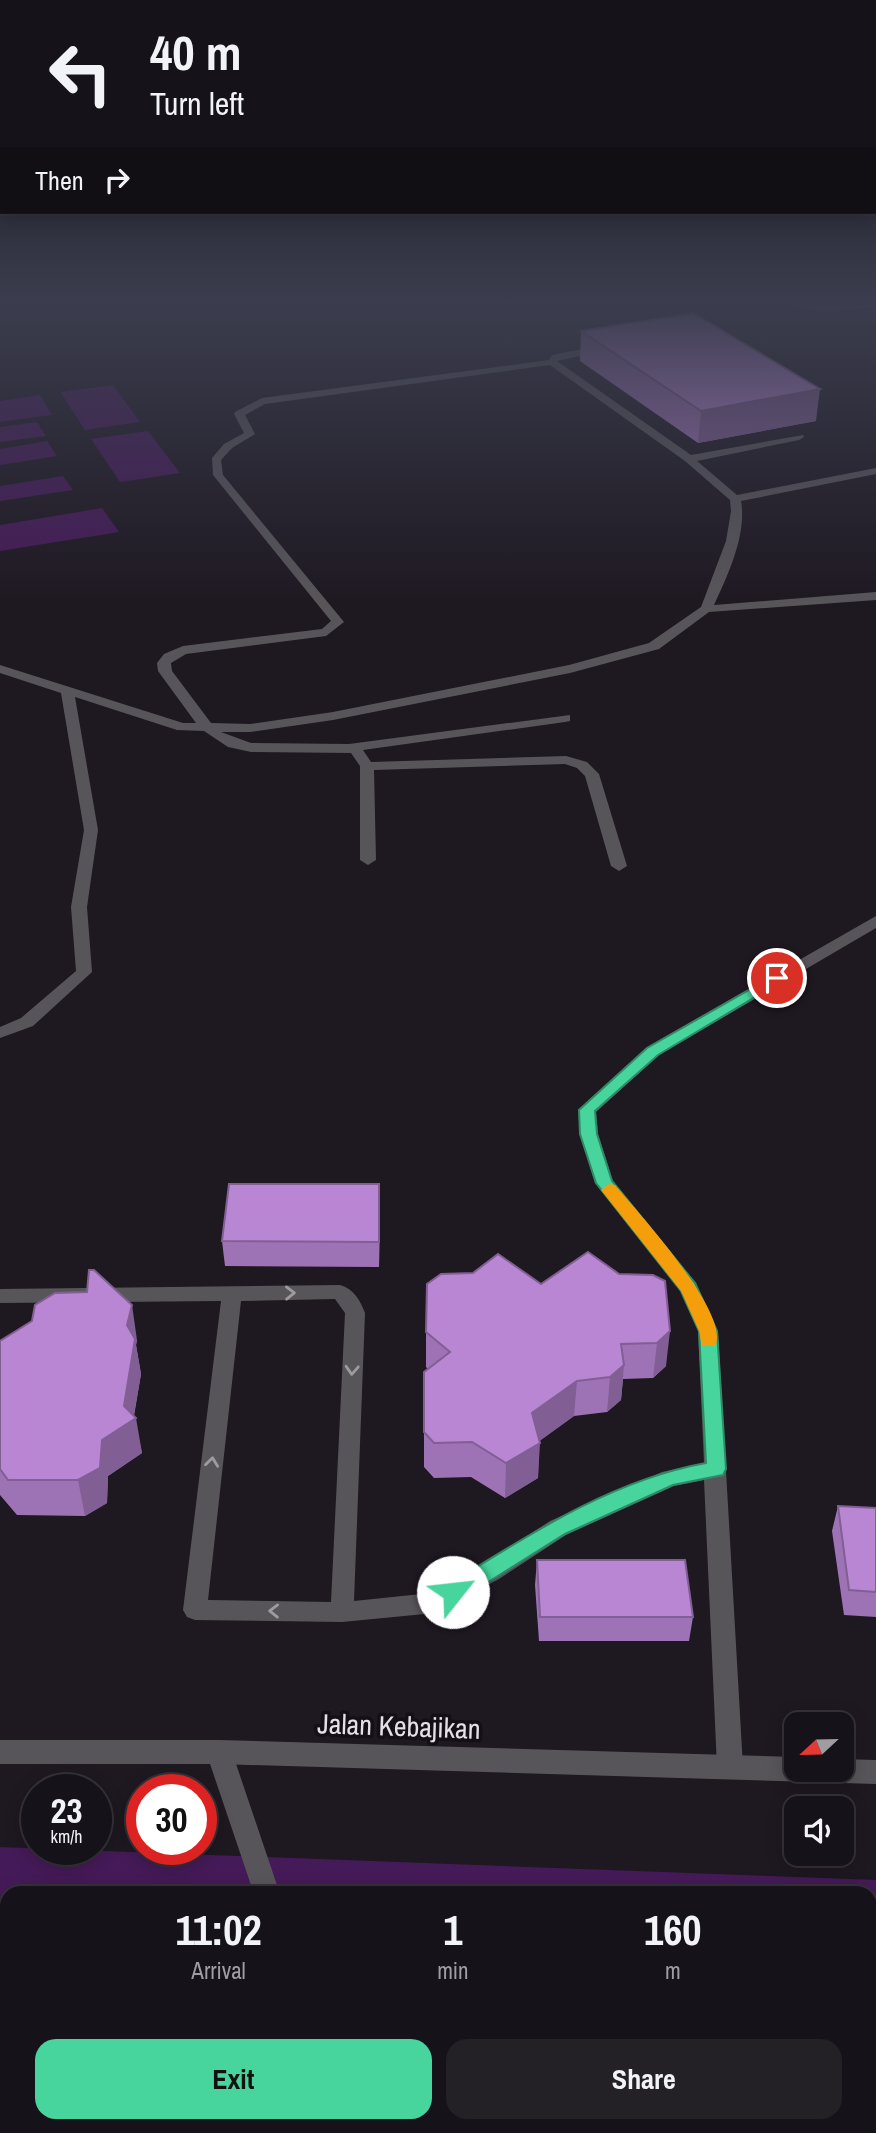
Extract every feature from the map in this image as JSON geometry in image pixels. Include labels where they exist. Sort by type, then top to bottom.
[{"type":"street","points":[[256,405],[239,414],[250,435],[228,446],[216,460],[218,475],[338,622],[326,632],[183,650],[169,657],[164,663],[165,671],[206,728],[216,737],[234,746],[349,748],[565,718]]},
{"type":"street","points":[[0,669],[182,727],[250,728],[333,716],[570,669],[654,646],[706,609],[732,541],[737,511],[735,499],[689,459],[612,405]]},
{"type":"street","points":[[689,459],[799,437]]},
{"type":"street","points":[[735,499],[876,471]]},
{"type":"street","points":[[706,609],[876,596]]},
{"type":"street","points":[[0,1033],[27,1022],[84,972],[79,907],[91,830],[67,691]]},
{"type":"street","points":[[349,748],[356,750],[367,766],[368,860]]},
{"type":"street","points":[[367,766],[566,760],[582,765],[592,774],[619,866]]},
{"type":"street","points":[[730,1767],[708,1331],[689,1288],[604,1183],[589,1134],[587,1110],[653,1051],[876,921]]},
{"type":"street","points":[[0,1296],[340,1292],[351,1302],[355,1314],[342,1612]]},
{"type":"street","points":[[232,1294],[195,1610],[342,1612],[435,1603],[491,1572],[558,1528],[670,1478],[716,1469]]},
{"type":"street","name":"Jalan Kebajikan","points":[[0,1752],[219,1752],[784,1769]]},
{"type":"street","points":[[219,1752],[264,1886]]},
{"type":"street","name":"Jalan Kebajikan","points":[[854,1771],[876,1772]]},
{"type":"shaded area","points":[[0,405],[46,405],[52,415],[0,422]]},
{"type":"shaded area","points":[[68,405],[127,405],[140,422],[85,430]]},
{"type":"shaded area","points":[[37,422],[46,436],[0,442],[0,427]]},
{"type":"shaded area","points":[[148,431],[180,473],[120,482],[91,439]]},
{"type":"shaded area","points":[[47,441],[57,456],[0,465],[0,449]]},
{"type":"shaded area","points":[[63,476],[73,490],[0,501],[0,486]]},
{"type":"shaded area","points":[[102,508],[119,532],[0,551],[0,525]]},
{"type":"shaded area","points":[[0,1847],[21,1848],[21,1865],[112,1865],[112,1851],[126,1852],[126,1865],[217,1865],[217,1855],[876,1880],[876,1886],[0,1886]]},
{"type":"building","points":[[691,405],[736,405],[701,411]]},
{"type":"building","points":[[229,1184],[379,1184],[379,1242],[222,1241]]},
{"type":"building","points":[[588,1252],[619,1274],[653,1275],[665,1281],[670,1331],[657,1343],[621,1344],[624,1365],[610,1377],[577,1381],[532,1413],[540,1443],[506,1463],[472,1442],[434,1443],[424,1432],[424,1372],[450,1352],[426,1332],[427,1284],[441,1274],[473,1273],[498,1254],[541,1284]]},
{"type":"building","points":[[89,1270],[94,1270],[132,1305],[127,1325],[135,1339],[124,1406],[136,1418],[102,1440],[100,1468],[78,1480],[8,1480],[0,1469],[0,1341],[32,1321],[35,1305],[55,1293],[87,1292]]},
{"type":"building","points":[[838,1506],[876,1508],[876,1592],[849,1590]]},
{"type":"building","points":[[537,1560],[685,1560],[693,1617],[540,1617]]},
{"type":"slow traffic","points":[[609,1190],[689,1288],[708,1331],[709,1341]]},
{"type":"route","points":[[453,1592],[491,1572],[558,1528],[670,1478],[716,1469],[708,1331],[689,1288],[604,1183],[589,1134],[587,1110],[653,1051],[777,978]]}]
